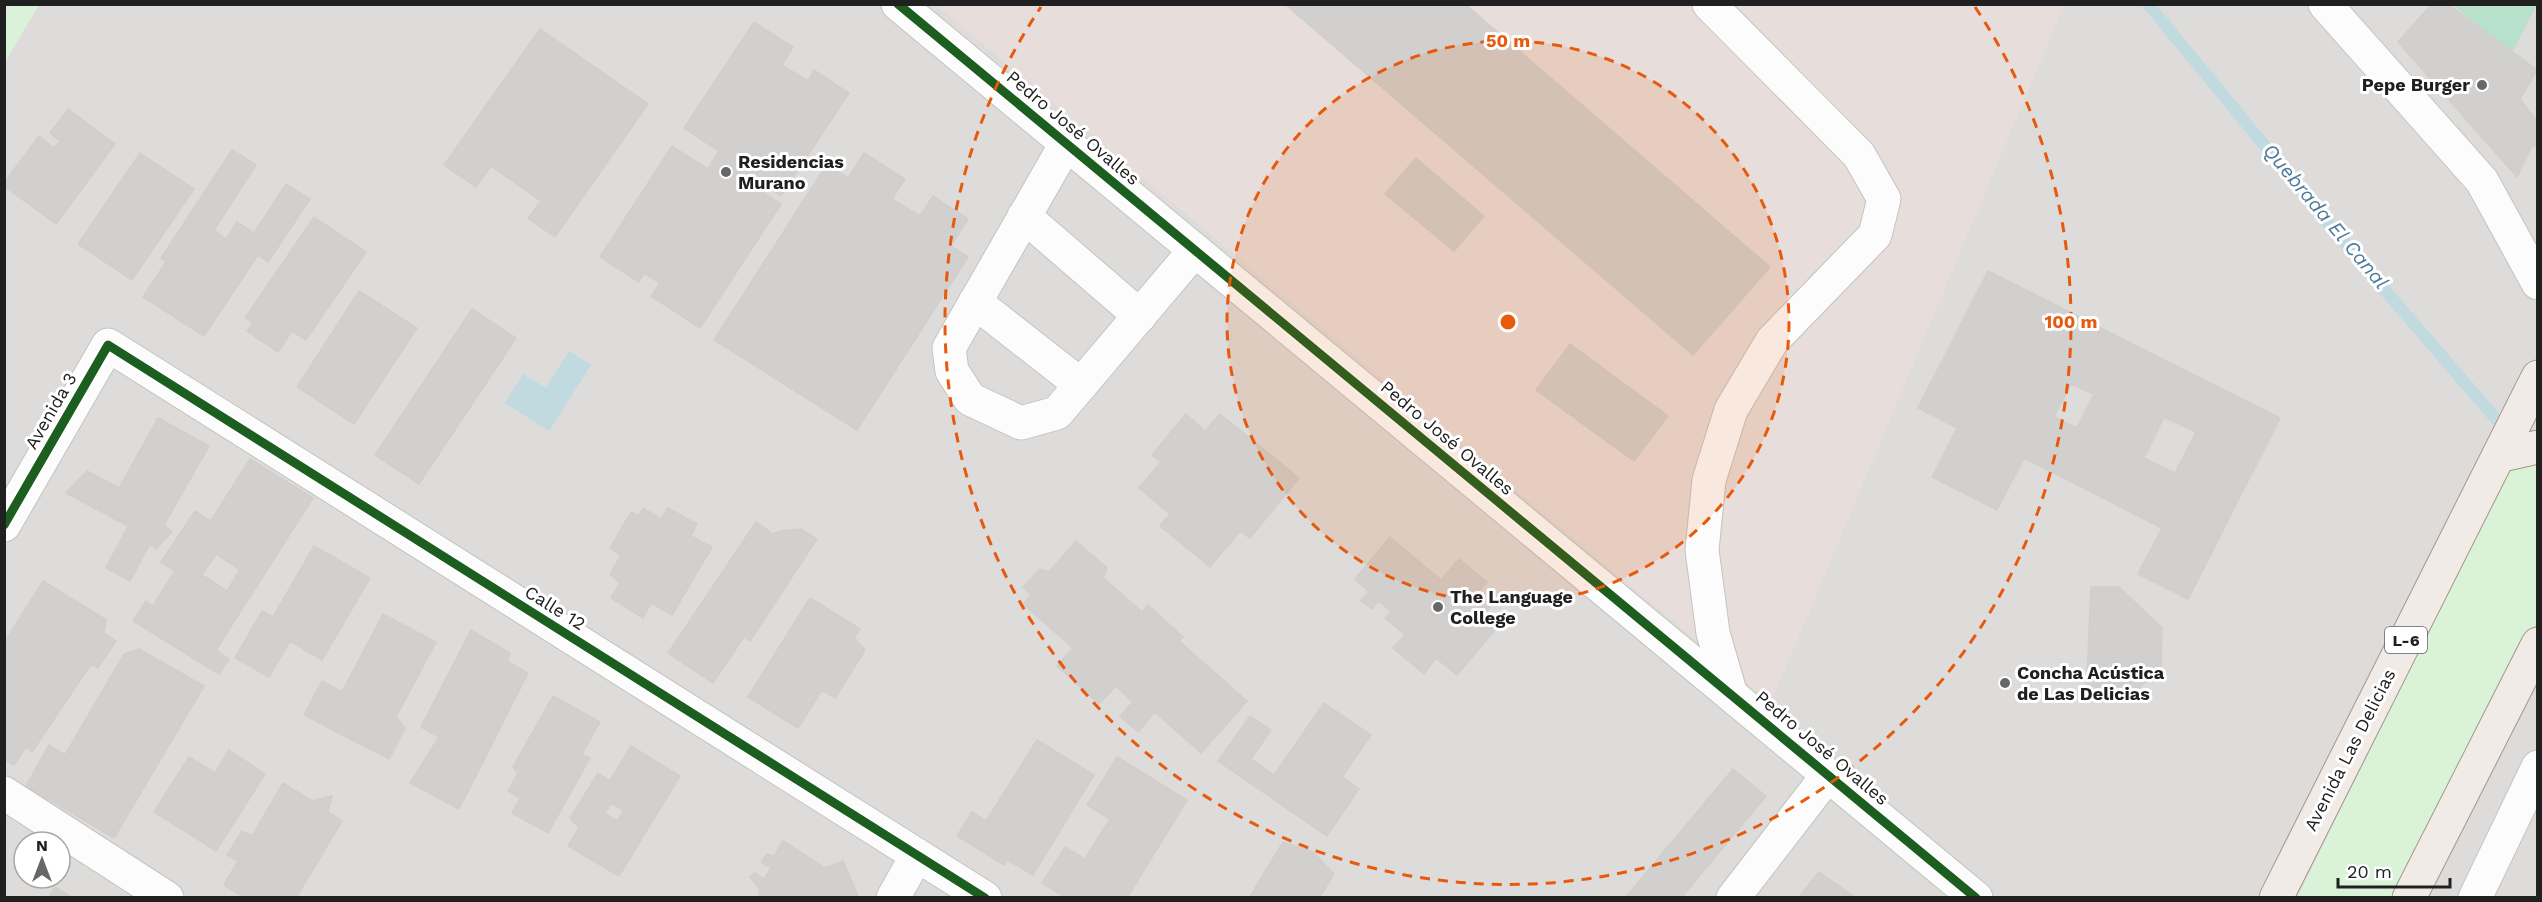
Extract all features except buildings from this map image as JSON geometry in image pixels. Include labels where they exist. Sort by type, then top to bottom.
[{"type":"main road","name":"Avenida Las Delicias","points":[[2276,897],[2536,385]]},
{"type":"main road","points":[[2498,456],[2538,447]]},
{"type":"main road","points":[[2409,897],[2538,644]]},
{"type":"street","name":"Pedro José Ovalles","points":[[898,4],[1976,897]]},
{"type":"street","points":[[1709,4],[1859,155],[1884,199],[1875,236],[1772,341],[1731,410],[1712,470],[1702,550],[1713,633],[1731,695]]},
{"type":"street","points":[[2325,4],[2482,181],[2538,284]]},
{"type":"street","points":[[1066,144],[949,348],[952,371],[970,399],[1021,423],[1057,413],[1195,250]]},
{"type":"street","points":[[1024,216],[1140,316]]},
{"type":"street","points":[[975,302],[1081,385]]},
{"type":"street","name":"Avenida 3","points":[[4,525],[108,345]]},
{"type":"street","name":"Calle 12","points":[[108,345],[985,897]]},
{"type":"street","points":[[2475,897],[2538,767]]},
{"type":"street","points":[[1733,897],[1828,775]]},
{"type":"street","points":[[4,793],[167,897]]},
{"type":"street","points":[[893,897],[917,855]]},
{"type":"shaded area","points":[[5,5],[2537,5],[2537,897],[5,898]]},
{"type":"shaded area","points":[[936,5],[2064,5],[1771,703]]},
{"type":"green space","points":[[2537,4],[2512,53],[2453,5]]},
{"type":"green space","points":[[4,5],[39,5],[5,62]]},
{"type":"green space","points":[[2537,461],[2537,621],[2395,897],[2297,898],[2507,472]]},
{"type":"water","points":[[569,351],[591,365],[549,431],[505,403],[523,374],[546,388]]},
{"type":"waterway","name":"Quebrada El Canal","points":[[2148,4],[2363,265],[2504,428]]},
{"type":"cycle path","points":[[898,4],[1976,898]]},
{"type":"cycle path","points":[[4,525],[108,345],[985,898]]},
{"type":"place","name":"Pepe Burger","points":[[2482,85]]},
{"type":"place","name":"Residencias Murano","points":[[726,172]]},
{"type":"place","name":"The Language College","points":[[1438,607]]},
{"type":"place","name":"Concha Acústica de Las Delicias","points":[[2005,683]]}]
